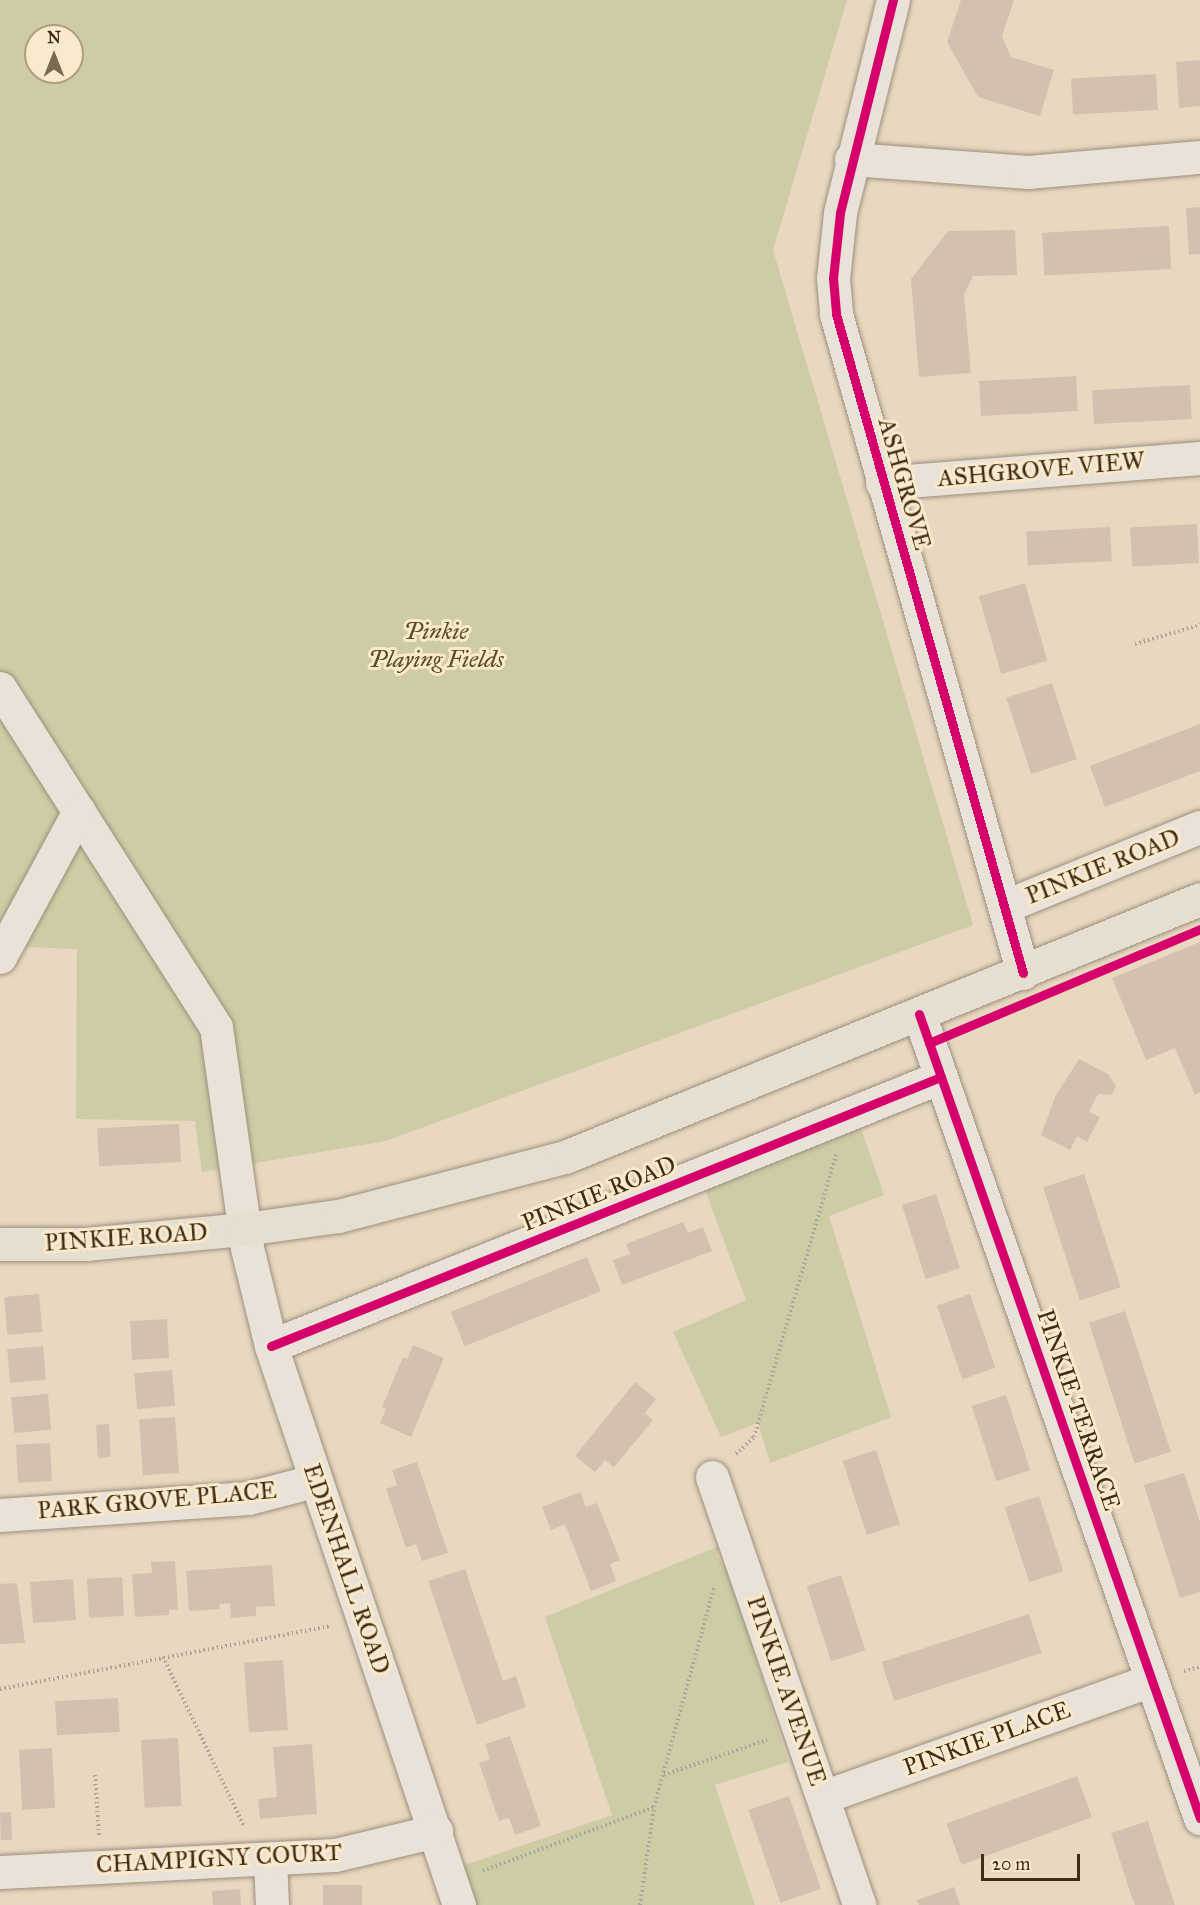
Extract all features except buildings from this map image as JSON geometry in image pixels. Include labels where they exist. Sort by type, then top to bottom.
[{"type":"main road","name":"PINKIE ROAD","points":[[0,1244],[86,1244],[245,1229],[338,1216],[565,1157],[1023,973],[1200,899]]},
{"type":"street","name":"ASHGROVE","points":[[893,0],[851,159],[837,245],[836,314],[882,483],[1023,973]]},
{"type":"street","points":[[851,159],[1028,172],[1200,157]]},
{"type":"street","name":"ASHGROVE VIEW","points":[[882,483],[1200,458]]},
{"type":"street","name":"EDENHALL ROAD","points":[[0,687],[216,1027],[245,1229],[271,1346],[314,1480],[364,1619],[459,1905]]},
{"type":"street","points":[[0,957],[79,811]]},
{"type":"street","name":"PINKIE ROAD","points":[[1005,906],[1200,827]]},
{"type":"street","name":"PINKIE TERRACE","points":[[919,1014],[1200,1818]]},
{"type":"street","name":"PINKIE ROAD","points":[[271,1346],[941,1077]]},
{"type":"street","name":"PINKIE AVENUE","points":[[712,1477],[860,1905]]},
{"type":"street","name":"PARK GROVE PLACE","points":[[0,1515],[248,1498],[314,1480]]},
{"type":"street","name":"PINKIE PLACE","points":[[823,1797],[1151,1680]]},
{"type":"street","name":"CHAMPIGNY COURT","points":[[0,1872],[335,1855],[435,1831]]},
{"type":"street","points":[[265,1859],[273,1905]]},
{"type":"path","points":[[1135,644],[1200,625]]},
{"type":"path","points":[[712,1477],[754,1437],[848,1114]]},
{"type":"path","points":[[640,1905],[654,1807],[720,1564],[736,1547]]},
{"type":"path","points":[[0,1689],[364,1619]]},
{"type":"path","points":[[163,1658],[265,1859]]},
{"type":"path","points":[[663,1775],[800,1729]]},
{"type":"path","points":[[448,1869],[470,1860],[475,1874],[654,1807]]},
{"type":"green space","name":"Pinkie Playing Fields","points":[[0,0],[847,0],[773,250],[973,925],[386,1141],[202,1172],[195,1121],[76,1119],[77,949],[0,946]]},
{"type":"green space","points":[[861,1128],[884,1195],[829,1216],[891,1417],[770,1463],[758,1423],[721,1437],[673,1332],[746,1300],[705,1190]]},
{"type":"green space","points":[[719,1546],[717,1556],[731,1576],[788,1762],[715,1785],[755,1905],[475,1905],[462,1866],[612,1815],[545,1617]]},
{"type":"cycle path","points":[[893,0],[840,213],[833,278],[836,314],[1023,973]]},
{"type":"cycle path","points":[[929,1043],[1200,929]]},
{"type":"cycle path","points":[[919,1014],[1200,1818]]},
{"type":"cycle path","points":[[271,1346],[941,1077]]}]
